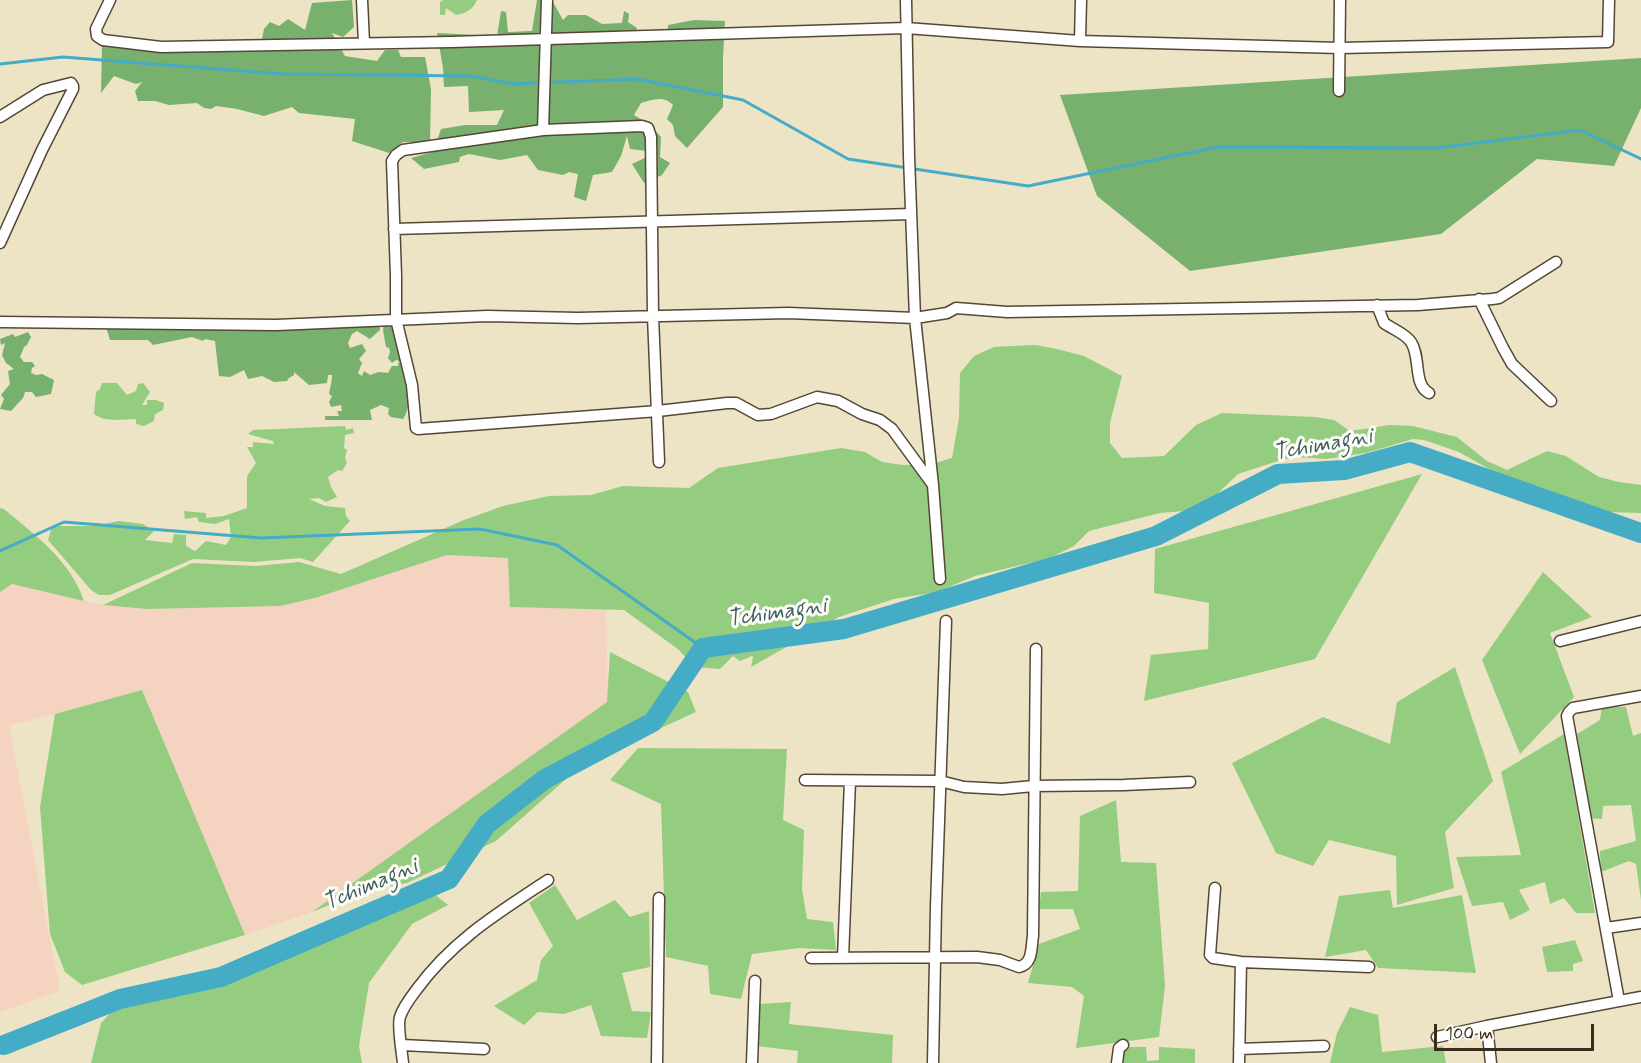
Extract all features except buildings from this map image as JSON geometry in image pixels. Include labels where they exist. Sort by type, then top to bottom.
[{"type":"street","points":[[110,0],[96,29],[98,36],[103,40],[161,47],[547,40],[906,28],[1080,41],[1340,48],[1608,42],[1609,0]]},
{"type":"street","points":[[362,0],[364,43]]},
{"type":"street","points":[[543,130],[547,0]]},
{"type":"street","points":[[906,0],[915,318],[933,484],[940,579]]},
{"type":"street","points":[[1080,41],[1081,0]]},
{"type":"street","points":[[1339,91],[1340,0]]},
{"type":"street","points":[[0,117],[43,90],[71,83],[73,86],[0,243]]},
{"type":"street","points":[[659,462],[658,411],[653,316],[651,137],[648,128],[642,126],[543,130],[403,150],[396,154],[392,161],[396,319],[412,385],[415,426],[418,429],[658,411],[727,403],[736,404],[758,415],[771,414],[817,397],[838,401],[862,414],[880,420],[892,429],[933,484]]},
{"type":"street","points":[[394,229],[911,214]]},
{"type":"street","points":[[0,322],[276,325],[487,316],[578,318],[788,313],[915,318],[947,313],[956,308],[1007,312],[1418,305],[1499,298],[1556,262]]},
{"type":"street","points":[[1479,299],[1512,364],[1551,401]]},
{"type":"street","points":[[1377,305],[1384,323],[1406,336],[1412,343],[1417,358],[1420,385],[1429,393]]},
{"type":"street","points":[[933,1063],[946,621]]},
{"type":"street","points":[[1560,641],[1641,621]]},
{"type":"street","points":[[811,958],[977,957],[1000,960],[1018,967],[1026,964],[1030,958],[1032,936],[1036,649]]},
{"type":"street","points":[[1619,1001],[1568,717],[1573,708],[1641,696]]},
{"type":"street","points":[[805,780],[940,782],[964,787],[1002,789],[1033,786],[1190,782]]},
{"type":"street","points":[[843,958],[850,781]]},
{"type":"street","points":[[403,1063],[400,1016],[425,977],[449,951],[468,935],[548,880]]},
{"type":"street","points":[[1215,888],[1210,955],[1213,958],[1241,962],[1369,967]]},
{"type":"street","points":[[657,1063],[659,898]]},
{"type":"street","points":[[1606,928],[1641,923]]},
{"type":"street","points":[[1239,1063],[1241,962]]},
{"type":"street","points":[[752,1063],[755,981]]},
{"type":"street","points":[[1437,1037],[1641,997]]},
{"type":"street","points":[[1487,1026],[1491,1063]]},
{"type":"street","points":[[402,1045],[484,1049]]},
{"type":"street","points":[[1117,1063],[1119,1048],[1123,1045]]},
{"type":"street","points":[[1239,1049],[1324,1046]]},
{"type":"shaded area","points":[[447,555],[509,558],[510,607],[606,609],[608,702],[312,912],[245,935],[142,691],[9,726],[60,991],[0,1012],[0,592],[12,584],[103,605],[146,609],[280,606],[315,598]]},
{"type":"green space","points":[[352,0],[354,27],[343,37],[332,33],[345,56],[377,61],[385,50],[398,50],[401,57],[425,57],[431,89],[430,142],[403,142],[389,153],[352,141],[355,119],[299,113],[292,107],[264,116],[216,106],[211,109],[204,108],[197,103],[169,105],[155,101],[138,101],[135,91],[142,82],[136,84],[114,76],[101,93],[102,45],[198,52],[212,52],[214,48],[260,50],[264,29],[270,22],[279,26],[288,19],[305,30],[312,3]]},
{"type":"green space","points":[[443,0],[477,0],[466,12],[456,15],[446,8],[445,15],[440,15],[440,2]]},
{"type":"green space","points":[[537,0],[552,0],[563,20],[568,15],[586,15],[602,24],[622,23],[624,11],[629,14],[628,22],[637,28],[635,42],[667,42],[668,25],[694,20],[725,21],[723,107],[687,148],[675,136],[673,125],[667,119],[673,105],[669,102],[658,99],[641,103],[634,115],[649,124],[661,137],[660,157],[670,163],[662,175],[644,183],[632,164],[649,156],[647,151],[630,149],[627,136],[621,156],[612,172],[593,175],[586,201],[574,197],[578,174],[569,172],[563,175],[538,170],[527,155],[500,160],[469,154],[460,157],[459,162],[424,169],[411,158],[433,152],[441,129],[465,125],[497,125],[504,110],[469,112],[468,86],[444,87],[437,33],[497,36],[501,11],[506,12],[508,32],[532,31]]},
{"type":"green space","points":[[1641,58],[1641,108],[1614,166],[1537,159],[1441,234],[1190,271],[1097,196],[1060,95]]},
{"type":"green space","points":[[394,322],[406,372],[409,399],[407,410],[403,419],[391,417],[388,414],[389,408],[381,405],[370,410],[372,420],[325,420],[325,416],[339,416],[337,411],[342,411],[341,405],[331,407],[329,402],[332,396],[329,394],[332,375],[328,375],[327,383],[309,385],[294,372],[294,375],[287,381],[274,382],[262,376],[248,379],[244,370],[230,377],[219,376],[215,341],[205,339],[203,341],[192,337],[153,345],[148,340],[110,340],[106,327],[341,328],[380,324],[380,330],[370,339],[357,331],[352,334],[348,343],[350,348],[362,344],[366,351],[359,359],[362,363],[358,373],[362,376],[364,371],[370,375],[379,372],[388,373],[392,366],[398,366],[399,361],[392,363],[388,358],[390,352],[386,347],[383,330],[384,324]]},
{"type":"green space","points":[[28,332],[31,337],[20,357],[24,362],[32,362],[35,366],[31,373],[42,374],[54,380],[51,394],[36,397],[32,392],[25,392],[23,398],[11,411],[0,409],[4,399],[1,395],[10,384],[8,371],[14,369],[6,363],[2,355],[5,343],[1,345],[0,339]]},
{"type":"green space","points":[[1035,345],[1084,356],[1122,376],[1110,423],[1110,443],[1122,458],[1164,456],[1196,425],[1222,413],[1315,417],[1334,420],[1350,431],[1390,425],[1413,426],[1457,437],[1487,461],[1507,470],[1547,451],[1566,456],[1599,477],[1641,485],[1641,513],[1606,512],[1517,485],[1459,452],[1424,440],[1413,439],[1366,453],[1326,459],[1296,457],[1238,474],[1215,496],[1185,511],[1160,513],[1089,531],[1074,546],[1050,558],[975,576],[937,592],[894,599],[839,617],[751,667],[752,656],[740,661],[733,656],[720,669],[694,667],[679,650],[624,610],[510,607],[508,558],[447,555],[315,598],[280,606],[147,609],[103,605],[192,563],[255,566],[299,562],[341,574],[464,520],[503,506],[549,496],[591,495],[623,486],[689,488],[718,468],[841,448],[865,452],[882,462],[903,465],[932,464],[952,458],[959,418],[960,373],[974,356],[994,347]]},
{"type":"green space","points":[[102,383],[117,383],[127,395],[136,391],[138,384],[143,383],[150,392],[142,405],[147,405],[147,400],[156,400],[164,403],[163,410],[155,414],[154,421],[144,426],[136,424],[136,419],[114,420],[99,417],[94,414],[96,392]]},
{"type":"green space","points":[[345,426],[346,430],[353,428],[354,433],[345,435],[344,448],[347,450],[345,458],[347,463],[342,471],[338,470],[328,477],[337,497],[326,502],[319,498],[309,499],[325,506],[345,508],[346,516],[350,521],[313,562],[300,558],[254,562],[193,559],[110,595],[99,595],[91,590],[48,540],[52,526],[94,526],[119,521],[143,524],[154,531],[145,540],[172,543],[174,534],[186,535],[186,546],[195,551],[206,541],[226,545],[231,537],[229,519],[215,524],[199,522],[197,517],[185,519],[184,511],[206,513],[206,518],[224,516],[247,508],[247,476],[256,463],[247,447],[253,447],[253,442],[274,444],[273,441],[248,434],[253,430]]},
{"type":"green space","points":[[1422,474],[1315,659],[1144,701],[1151,655],[1208,649],[1209,603],[1154,593],[1155,549]]},
{"type":"green space","points":[[0,508],[28,529],[61,561],[70,573],[84,601],[12,584],[0,592]]},
{"type":"green space","points":[[1543,572],[1592,617],[1550,633],[1574,697],[1520,754],[1482,660]]},
{"type":"green space","points":[[610,652],[688,692],[696,712],[584,763],[496,841],[407,883],[366,890],[312,912],[607,702]]},
{"type":"green space","points":[[1455,667],[1493,781],[1445,832],[1454,888],[1397,905],[1396,856],[1329,840],[1313,866],[1276,853],[1232,763],[1323,717],[1390,744],[1397,702]]},
{"type":"green space","points":[[142,690],[245,935],[82,985],[65,972],[50,934],[40,807],[55,714]]},
{"type":"green space","points":[[1602,706],[1626,707],[1633,736],[1641,733],[1641,900],[1636,864],[1629,861],[1601,872],[1600,851],[1636,841],[1631,805],[1603,806],[1602,819],[1589,818],[1577,734],[1600,720]]},
{"type":"green space","points":[[1564,734],[1595,913],[1576,913],[1564,898],[1550,904],[1545,882],[1519,890],[1530,910],[1510,920],[1503,902],[1472,906],[1456,857],[1521,855],[1501,772]]},
{"type":"green space","points":[[638,748],[787,749],[783,820],[804,830],[802,889],[807,919],[833,922],[836,950],[799,948],[752,954],[741,999],[710,994],[708,966],[666,957],[661,804],[610,780]]},
{"type":"green space","points":[[1116,800],[1121,862],[1156,863],[1165,986],[1159,1037],[1076,1048],[1084,996],[1072,987],[1028,983],[1039,944],[1080,929],[1073,909],[1039,909],[1041,892],[1078,891],[1080,816]]},
{"type":"green space","points":[[555,885],[577,920],[615,900],[630,917],[649,911],[650,967],[622,973],[632,1011],[651,1012],[647,1038],[601,1036],[591,1005],[564,1014],[538,1012],[524,1025],[494,1006],[537,980],[541,960],[553,946],[529,903]]},
{"type":"green space","points":[[1390,890],[1393,908],[1462,895],[1476,973],[1378,968],[1366,950],[1325,957],[1339,896]]},
{"type":"green space","points":[[433,893],[448,905],[412,924],[369,983],[359,1046],[362,1063],[91,1063],[101,1023],[116,1007],[245,965]]},
{"type":"green space","points":[[1575,940],[1583,961],[1573,964],[1573,971],[1547,972],[1542,947]]},
{"type":"green space","points":[[791,1002],[789,1024],[893,1035],[892,1063],[797,1063],[798,1051],[757,1046],[758,1004]]},
{"type":"green space","points":[[1350,1007],[1378,1015],[1382,1052],[1443,1046],[1446,1063],[1330,1063],[1337,1033]]},
{"type":"green space","points":[[1122,1047],[1146,1047],[1147,1061],[1159,1060],[1159,1047],[1195,1049],[1195,1063],[1121,1063]]},
{"type":"waterway","points":[[0,64],[63,57],[282,74],[471,76],[513,84],[637,79],[743,100],[848,159],[1028,186],[1218,147],[1436,148],[1580,130],[1641,159]]},
{"type":"waterway","name":"Tchimagni","points":[[4,1045],[120,999],[221,977],[449,879],[487,824],[545,779],[653,722],[703,648],[844,629],[1156,536],[1278,474],[1344,470],[1410,452],[1641,533]]},
{"type":"waterway","points":[[0,551],[64,522],[261,538],[480,529],[557,545],[703,648]]}]
